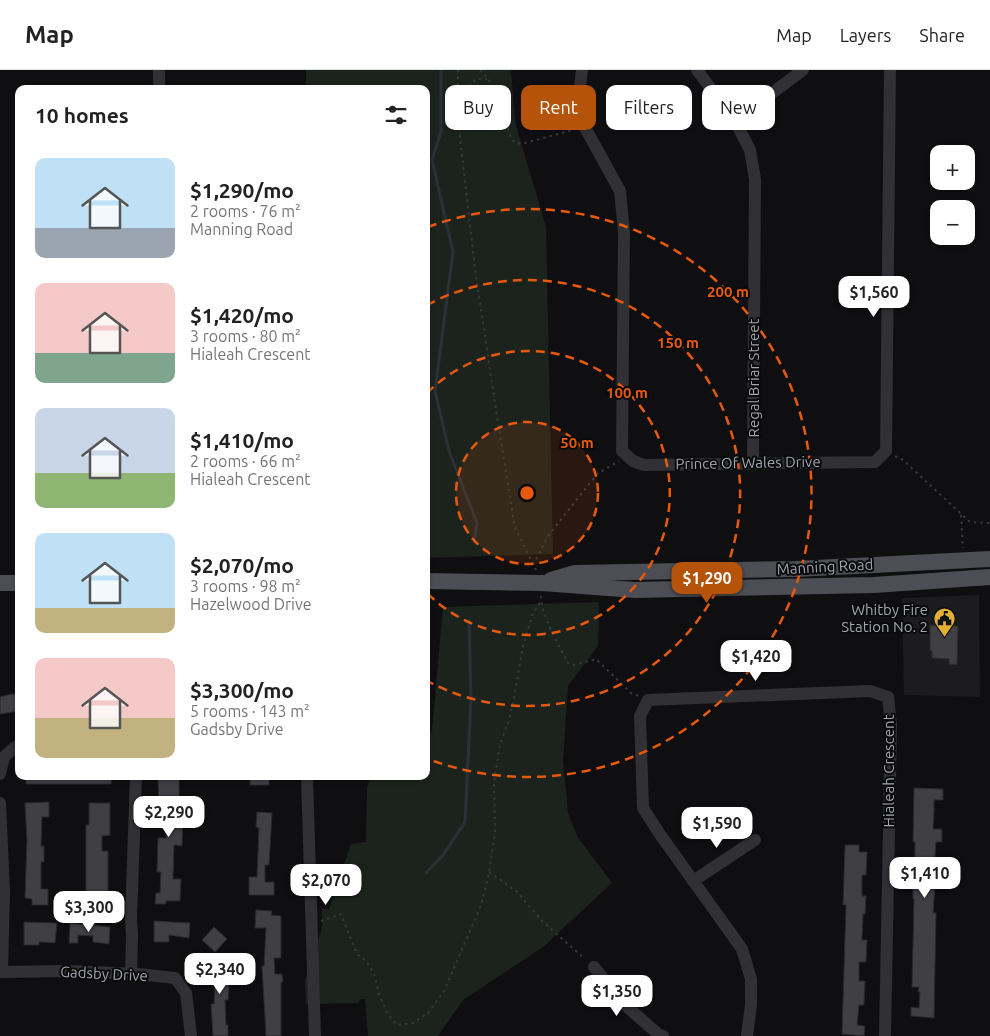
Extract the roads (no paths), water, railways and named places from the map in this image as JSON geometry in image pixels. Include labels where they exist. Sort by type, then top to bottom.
[{"type":"main road","name":"Manning Road","points":[[542,583],[574,572],[796,569],[990,559]]},
{"type":"main road","name":"Manning Road","points":[[430,581],[542,583],[645,589],[874,586],[990,577]]},
{"type":"main road","points":[[0,583],[15,583]]},
{"type":"street","points":[[158,85],[159,70]]},
{"type":"street","name":"Prince Of Wales Drive","points":[[582,70],[577,113],[620,191],[624,232],[622,451],[633,461],[644,465],[875,462],[886,451],[890,70]]},
{"type":"street","name":"Regal Briar Street","points":[[698,70],[709,85]]},
{"type":"street","points":[[775,91],[803,70]]},
{"type":"street","name":"Regal Briar Street","points":[[740,130],[750,150],[755,179],[753,463]]},
{"type":"street","name":"Hialeah Crescent","points":[[693,881],[643,808],[640,716],[648,700],[870,691],[888,697],[891,725],[885,1036]]},
{"type":"street","points":[[0,774],[4,757],[15,747]]},
{"type":"street","points":[[130,974],[136,780]]},
{"type":"street","points":[[307,780],[315,1036]]},
{"type":"street","points":[[0,803],[4,891],[1,972]]},
{"type":"street","points":[[747,1036],[751,1006],[751,979],[742,949],[693,881],[755,840]]},
{"type":"street","points":[[594,967],[625,1005],[658,1034],[663,1036]]},
{"type":"street","name":"Gadsby Drive","points":[[1,972],[68,971],[175,978],[186,993],[191,1036]]},
{"type":"waterway","points":[[441,70],[441,132],[432,160],[453,252],[435,391],[449,451],[477,523],[474,542]]},
{"type":"waterway","points":[[426,873],[443,855],[465,822],[471,699],[469,620]]},
{"type":"place","name":"Whitby Fire Station No. 2","points":[[944,638]]}]
